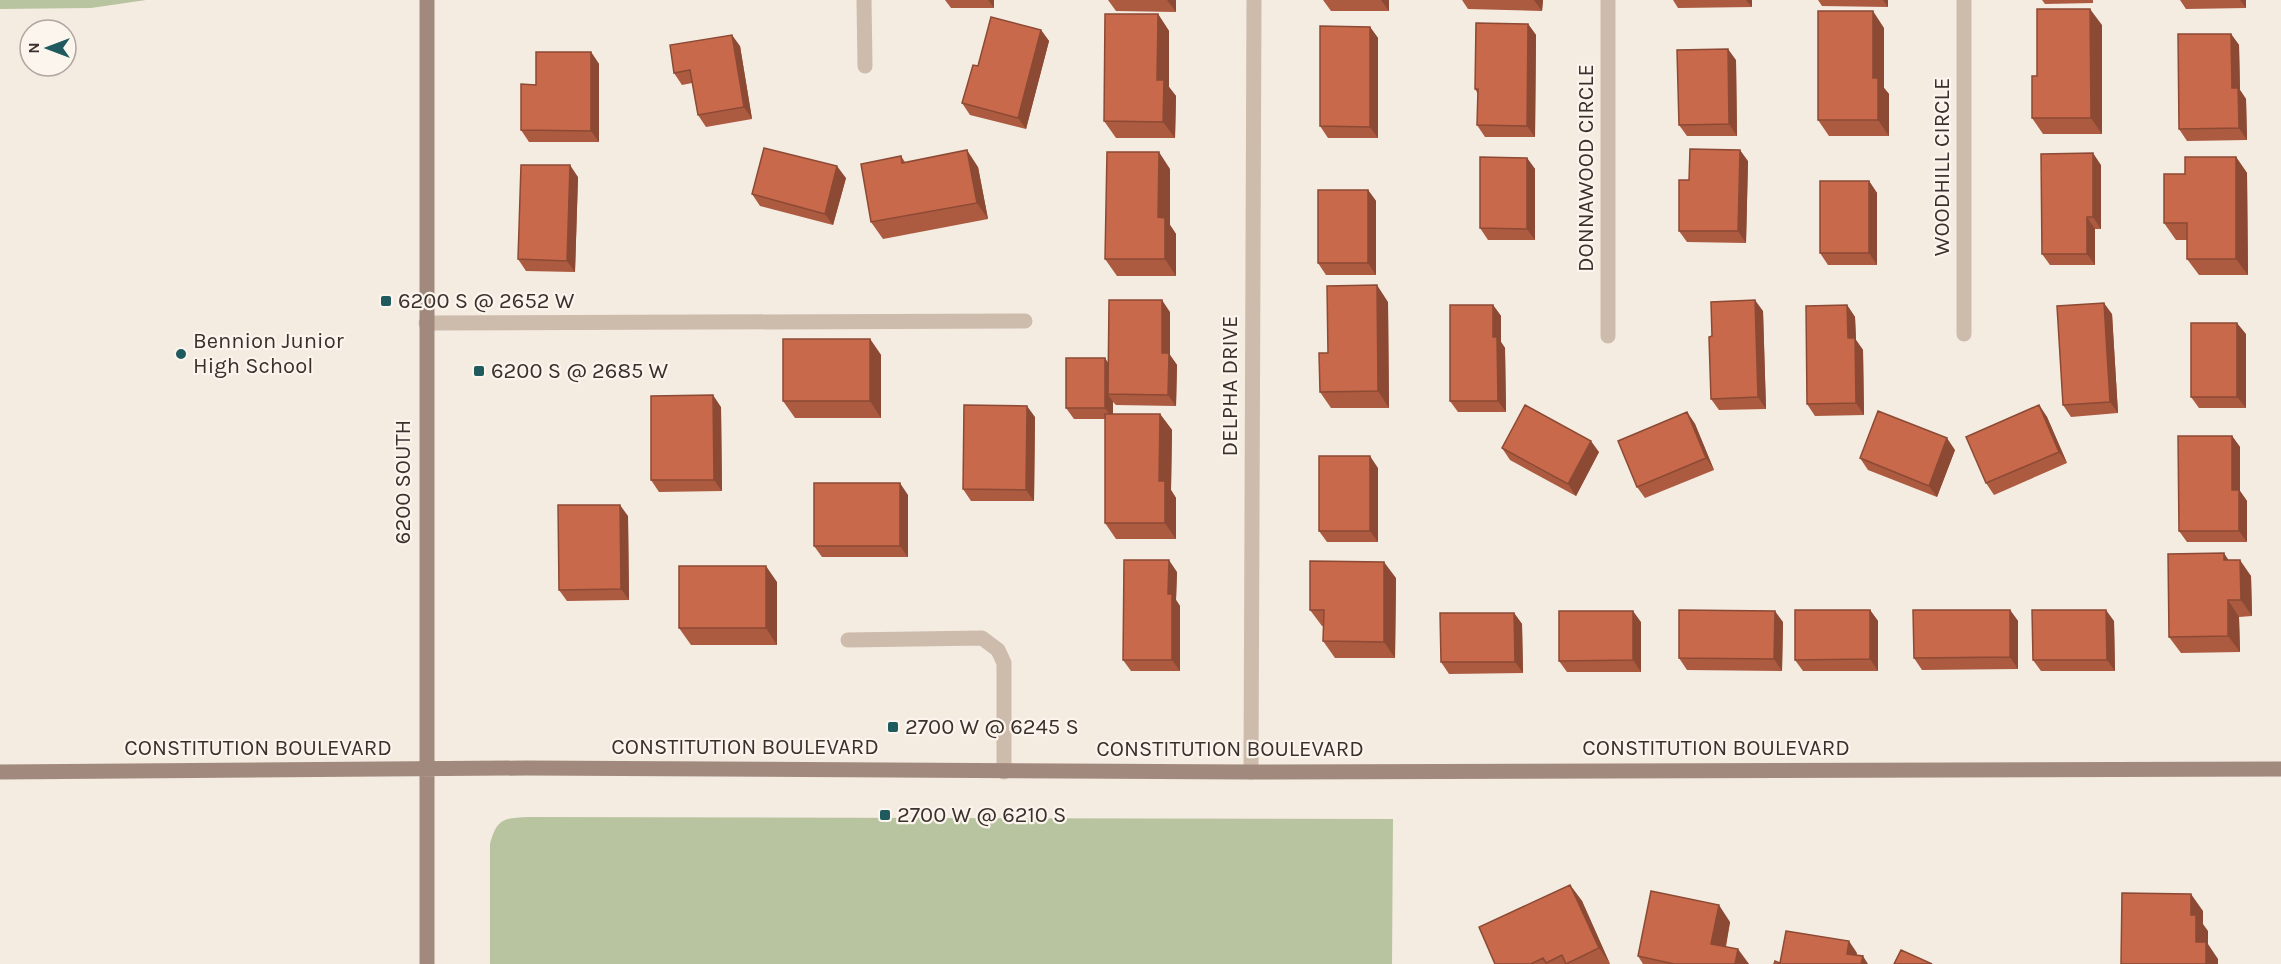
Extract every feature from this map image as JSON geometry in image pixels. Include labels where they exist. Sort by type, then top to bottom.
[{"type":"main road","name":"6200 SOUTH","points":[[426,964],[427,0]]},
{"type":"main road","name":"CONSTITUTION BOULEVARD","points":[[0,772],[768,769],[1251,772],[2281,769]]},
{"type":"street","points":[[864,0],[864,66]]},
{"type":"street","name":"DELPHA DRIVE","points":[[1251,772],[1254,0]]},
{"type":"street","name":"DONNAWOOD CIRCLE","points":[[1608,0],[1608,336]]},
{"type":"street","name":"WOODHILL CIRCLE","points":[[1964,0],[1964,334]]},
{"type":"street","points":[[426,323],[1026,321]]},
{"type":"street","points":[[848,640],[982,638],[998,650],[1004,663],[1004,772]]},
{"type":"green space","points":[[0,0],[146,0],[91,8],[0,9]]},
{"type":"green space","points":[[512,818],[1393,819],[1392,964],[490,964],[490,844],[495,829],[502,822]]},
{"type":"building","points":[[2037,9],[2090,9],[2091,118],[2032,118],[2032,76],[2037,76]]},
{"type":"building","points":[[1818,11],[1873,11],[1873,78],[1878,78],[1878,120],[1818,120]]},
{"type":"building","points":[[1105,14],[1158,14],[1157,80],[1164,80],[1163,122],[1104,121]]},
{"type":"building","points":[[991,17],[1041,30],[1018,118],[962,103],[973,65],[978,66]]},
{"type":"building","points":[[1476,23],[1528,24],[1527,126],[1477,125]]},
{"type":"building","points":[[1320,26],[1370,27],[1370,127],[1320,126]]},
{"type":"building","points":[[2178,34],[2231,34],[2232,88],[2238,88],[2239,128],[2179,129]]},
{"type":"building","points":[[732,35],[744,107],[698,115],[690,70],[674,73],[670,45]]},
{"type":"building","points":[[1728,49],[1729,124],[1679,125],[1677,50]]},
{"type":"building","points":[[536,52],[591,52],[591,131],[521,130],[521,84],[536,85]]},
{"type":"building","points":[[764,148],[837,166],[825,214],[752,194]]},
{"type":"building","points":[[1690,149],[1740,150],[1738,231],[1679,231],[1679,180],[1689,180]]},
{"type":"building","points":[[967,150],[977,203],[871,222],[861,164],[901,156],[902,163]]},
{"type":"building","points":[[1107,152],[1159,152],[1158,217],[1165,218],[1165,259],[1105,259]]},
{"type":"building","points":[[2093,153],[2093,217],[2087,217],[2087,254],[2042,254],[2041,154]]},
{"type":"building","points":[[1480,157],[1527,158],[1527,229],[1480,228]]},
{"type":"building","points":[[2185,157],[2236,157],[2236,259],[2187,259],[2187,223],[2164,223],[2164,174],[2185,174]]},
{"type":"building","points":[[521,165],[570,165],[567,261],[518,259]]},
{"type":"building","points":[[1820,181],[1869,181],[1869,253],[1820,253]]},
{"type":"building","points":[[1318,190],[1368,190],[1368,263],[1318,263]]},
{"type":"building","points":[[1377,285],[1378,391],[1320,392],[1319,353],[1328,353],[1327,286]]},
{"type":"building","points":[[1109,300],[1162,300],[1162,353],[1169,353],[1168,395],[1108,394]]},
{"type":"building","points":[[1755,300],[1758,397],[1711,399],[1709,337],[1712,336],[1711,302]]},
{"type":"building","points":[[2104,303],[2110,402],[2063,405],[2057,306]]},
{"type":"building","points":[[1450,305],[1493,305],[1493,337],[1497,337],[1498,401],[1450,401]]},
{"type":"building","points":[[1847,305],[1848,338],[1855,338],[1856,403],[1807,404],[1806,306]]},
{"type":"building","points":[[2191,323],[2237,323],[2237,397],[2191,397]]},
{"type":"building","points":[[783,339],[870,339],[870,401],[783,401]]},
{"type":"building","points":[[1066,358],[1105,358],[1105,408],[1066,408]]},
{"type":"building","points":[[713,395],[714,480],[651,480],[651,396]]},
{"type":"building","points":[[964,405],[1027,406],[1026,490],[963,489]]},
{"type":"building","points":[[1525,405],[1591,441],[1568,484],[1502,448]]},
{"type":"building","points":[[2039,405],[2059,452],[1986,483],[1966,437]]},
{"type":"building","points":[[1878,411],[1947,438],[1929,486],[1860,458]]},
{"type":"building","points":[[1687,412],[1706,458],[1637,487],[1618,441]]},
{"type":"building","points":[[1105,414],[1160,414],[1159,481],[1165,481],[1165,523],[1105,523]]},
{"type":"building","points":[[2178,436],[2232,436],[2232,490],[2239,490],[2239,531],[2179,531]]},
{"type":"building","points":[[1319,456],[1370,456],[1370,531],[1319,531]]},
{"type":"building","points":[[814,483],[900,483],[900,546],[814,546]]},
{"type":"building","points":[[558,505],[620,505],[621,589],[559,590]]},
{"type":"building","points":[[2224,553],[2224,560],[2240,560],[2241,600],[2228,600],[2228,636],[2169,637],[2168,554]]},
{"type":"building","points":[[1124,560],[1169,560],[1168,594],[1172,594],[1172,660],[1123,660]]},
{"type":"building","points":[[1310,561],[1384,562],[1384,642],[1323,641],[1324,610],[1310,610]]},
{"type":"building","points":[[679,566],[766,566],[766,628],[679,628]]},
{"type":"building","points":[[1679,610],[1775,611],[1774,659],[1679,658]]},
{"type":"building","points":[[1795,610],[1870,610],[1870,659],[1795,660]]},
{"type":"building","points":[[1913,610],[2010,610],[2010,657],[1914,658]]},
{"type":"building","points":[[2032,610],[2106,610],[2107,660],[2033,660]]},
{"type":"building","points":[[1559,611],[1633,611],[1633,660],[1559,661]]},
{"type":"building","points":[[1440,613],[1514,613],[1515,662],[1441,662]]},
{"type":"building","points":[[1570,885],[1599,948],[1566,964],[1562,955],[1546,963],[1543,958],[1531,964],[1495,964],[1479,927]]},
{"type":"building","points":[[1651,891],[1719,905],[1711,944],[1738,949],[1735,964],[1674,964],[1638,956]]},
{"type":"building","points":[[2122,893],[2191,894],[2191,915],[2196,915],[2196,942],[2206,942],[2206,964],[2121,964]]},
{"type":"building","points":[[1786,931],[1849,941],[1847,954],[1863,956],[1861,964],[1774,964],[1775,961],[1780,963]]},
{"type":"building","points":[[1901,950],[1932,964],[1894,964]]},
{"type":"place","name":"6200 S @ 2652 W","points":[[386,301]]},
{"type":"place","name":"Bennion Junior High School","points":[[181,354]]},
{"type":"place","name":"6200 S @ 2685 W","points":[[479,371]]},
{"type":"place","name":"2700 W @ 6245 S","points":[[893,727]]},
{"type":"place","name":"2700 W @ 6210 S","points":[[885,815]]}]
